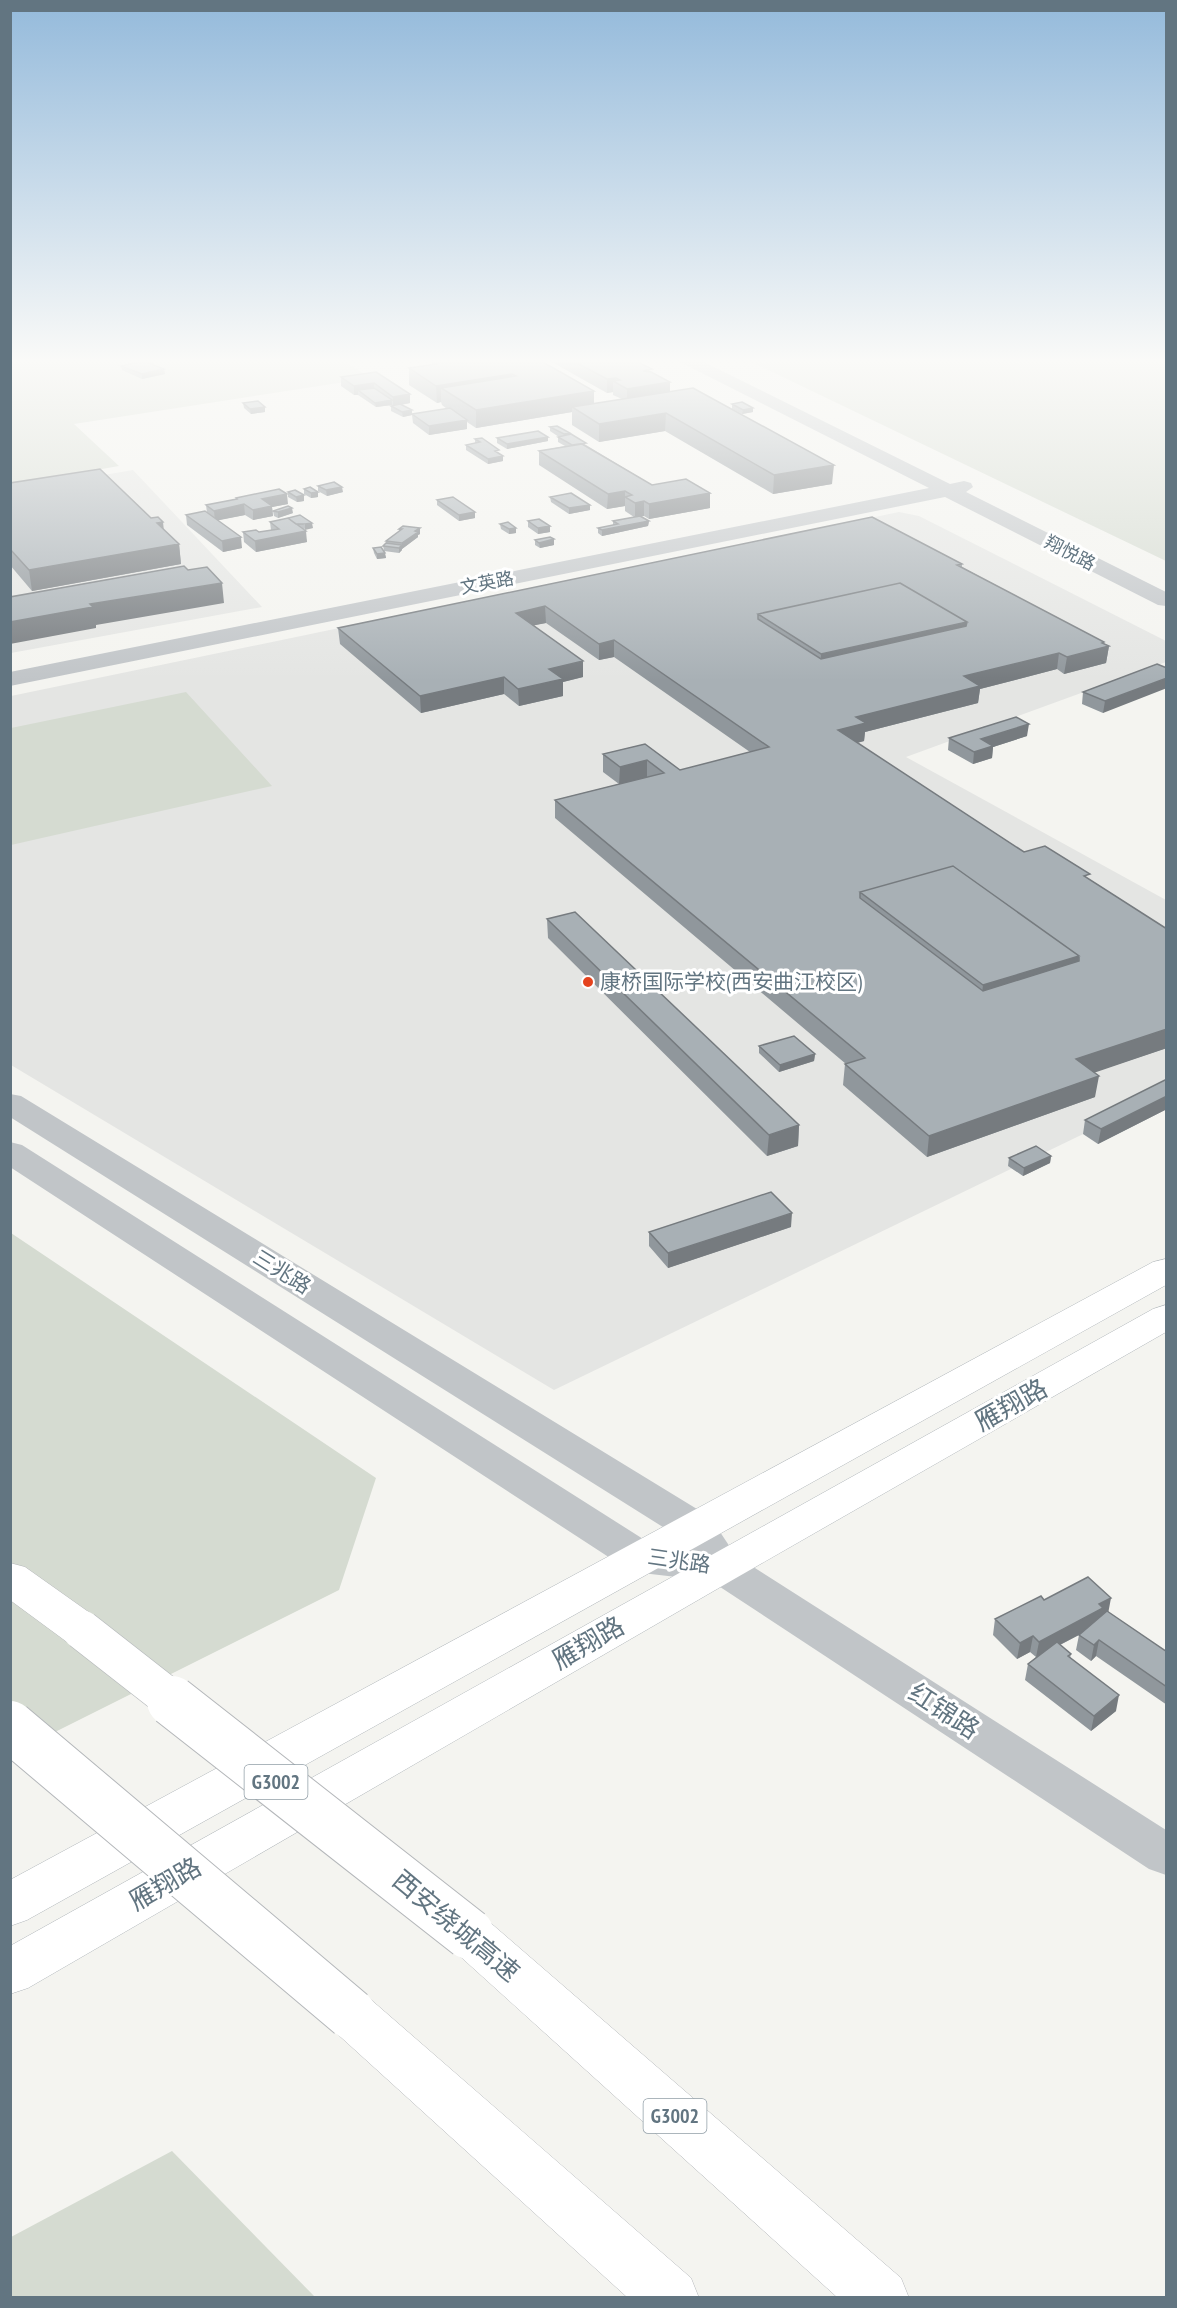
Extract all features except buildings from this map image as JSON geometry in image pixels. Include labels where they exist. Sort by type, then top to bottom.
[{"type":"main road","name":"雁翔路","points":[[10,1905],[1167,1270]]},
{"type":"main road","name":"雁翔路","points":[[10,1972],[721,1567],[1167,1317]]},
{"type":"main road","points":[[10,1569],[76,1626]]},
{"type":"main road","name":"西安绕城高速","points":[[10,1578],[76,1626],[469,1934],[881,2298]]},
{"type":"main road","points":[[10,1726],[351,2014],[671,2298]]},
{"type":"street","name":"翔悦路","points":[[907,466],[1167,587]]},
{"type":"street","name":"翔悦路","points":[[911,466],[1167,600]]},
{"type":"street","name":"文英路","points":[[10,670],[949,486]]},
{"type":"street","name":"文英路","points":[[10,679],[949,486]]},
{"type":"street","name":"三兆路","points":[[10,1103],[696,1528],[721,1567]]},
{"type":"street","name":"三兆路","points":[[10,1152],[642,1558],[721,1567]]},
{"type":"street","name":"红锦路","points":[[721,1567],[1167,1855]]},
{"type":"shaded area","points":[[11,466],[119,466],[11,485]]},
{"type":"shaded area","points":[[967,466],[1166,466],[1166,561]]},
{"type":"shaded area","points":[[133,470],[262,607],[11,653],[11,491]]},
{"type":"shaded area","name":"康桥国际学校(西安曲江校区)","points":[[899,512],[919,516],[1166,641],[1166,662],[906,757],[1166,900],[1166,1094],[554,1390],[11,1065],[11,696]]},
{"type":"shaded area","points":[[186,692],[272,786],[11,845],[11,728]]},
{"type":"shaded area","points":[[11,1233],[376,1478],[339,1590],[11,1754]]},
{"type":"shaded area","points":[[172,2151],[315,2297],[11,2297],[11,2237]]},
{"type":"place","name":"康桥国际学校(西安曲江校区)","points":[[588,982]]}]
